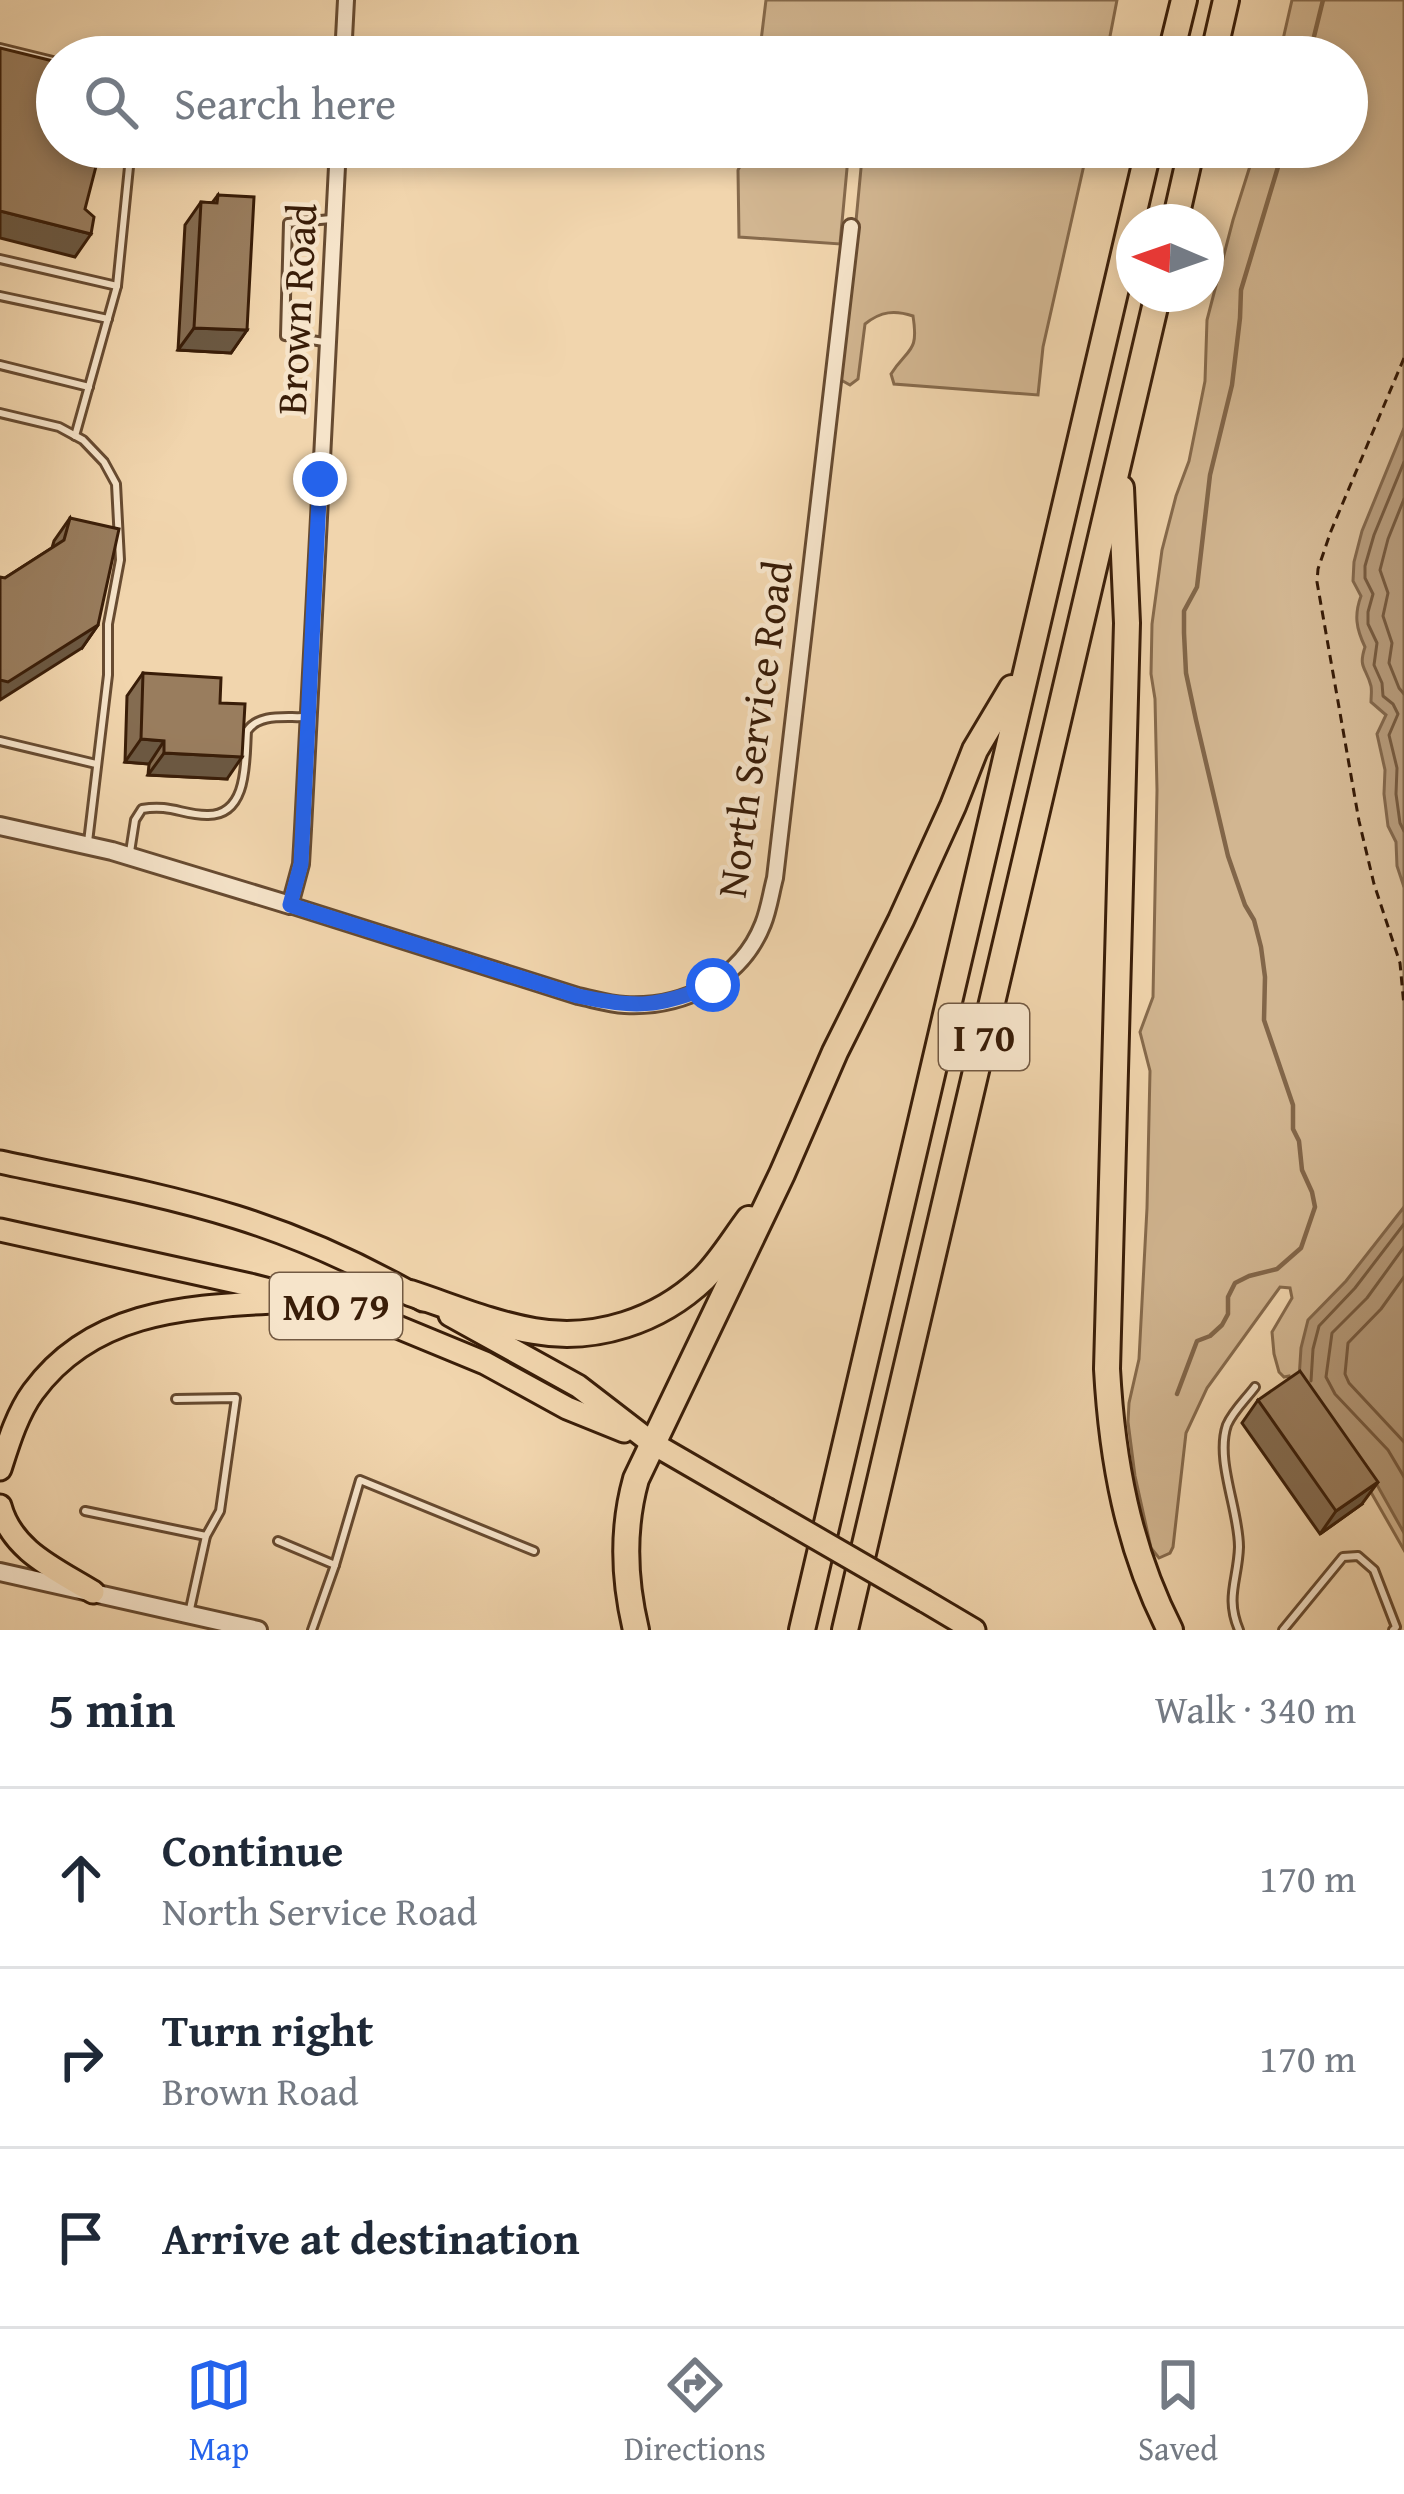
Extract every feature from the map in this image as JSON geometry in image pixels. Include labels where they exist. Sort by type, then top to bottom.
[{"type":"highway","points":[[1175,36],[1184,0]]},
{"type":"highway","points":[[1218,36],[1226,0]]},
{"type":"highway","name":"I 70","points":[[802,1630],[1144,168]]},
{"type":"highway","points":[[1178,204],[1187,168]]},
{"type":"highway","name":"I 70","points":[[847,1626],[1154,312]]},
{"type":"highway","points":[[1120,456],[1127,623],[1107,1369],[1121,1493],[1139,1558],[1170,1630]]},
{"type":"highway","points":[[636,1630],[626,1540],[630,1501],[652,1443],[901,920],[975,750],[1025,665]]},
{"type":"highway","points":[[410,1293],[531,1331],[583,1334],[631,1324],[661,1311],[705,1277],[782,1174]]},
{"type":"main road","name":"MO 79","points":[[2,1162],[239,1218],[308,1244],[410,1293],[578,1386],[652,1443],[974,1630]]},
{"type":"main road","name":"MO 79","points":[[0,1230],[371,1316],[485,1363],[567,1408],[652,1443]]},
{"type":"main road","points":[[0,1469],[31,1395],[82,1345],[167,1311],[310,1299]]},
{"type":"main road","points":[[0,1506],[14,1539],[93,1592]]},
{"type":"street","points":[[344,36],[346,0]]},
{"type":"street","name":"Brown Road","points":[[290,905],[301,864],[337,168]]},
{"type":"street","name":"North Service Road","points":[[0,826],[130,856],[578,996],[623,1005],[672,1002],[713,985],[743,960],[763,924],[775,878],[850,227]]},
{"type":"street","points":[[0,1572],[189,1613],[219,1625],[258,1630]]},
{"type":"lane","points":[[0,48],[36,57]]},
{"type":"lane","points":[[75,436],[117,286],[129,168]]},
{"type":"lane","points":[[328,342],[285,336],[288,223],[334,220]]},
{"type":"lane","points":[[0,260],[117,286]]},
{"type":"lane","points":[[0,296],[108,319]]},
{"type":"lane","points":[[0,365],[89,387]]},
{"type":"lane","points":[[0,412],[59,427],[75,436],[104,462],[116,484],[120,560],[108,624],[108,675],[88,845]]},
{"type":"lane","points":[[130,856],[135,820],[142,809],[162,806],[211,816],[230,809],[244,777],[250,725],[271,718],[308,717]]},
{"type":"lane","points":[[0,742],[97,764]]},
{"type":"lane","points":[[1240,1630],[1231,1591],[1239,1548],[1236,1510],[1224,1443],[1227,1426],[1255,1387]]},
{"type":"lane","points":[[176,1399],[236,1399],[220,1511],[206,1536],[189,1613]]},
{"type":"lane","points":[[312,1630],[360,1480],[534,1551]]},
{"type":"lane","points":[[85,1511],[206,1536]]},
{"type":"lane","points":[[278,1540],[335,1564]]},
{"type":"lane","points":[[1283,1630],[1343,1557],[1358,1556],[1374,1570],[1396,1627],[1393,1630]]},
{"type":"path","points":[[1404,358],[1331,531],[1317,582],[1359,821],[1400,963],[1404,1006]]},
{"type":"shaded area","points":[[766,0],[1117,0],[1110,36],[762,36]]},
{"type":"shaded area","points":[[1292,0],[1404,0],[1404,1550],[1360,1473],[1293,1391],[1289,1376],[1279,1372],[1272,1332],[1292,1298],[1290,1288],[1280,1287],[1207,1388],[1186,1433],[1173,1547],[1159,1558],[1151,1548],[1128,1422],[1139,1359],[1147,1208],[1150,1071],[1140,1032],[1153,997],[1157,790],[1152,624],[1162,550],[1189,461],[1205,381],[1207,320],[1209,312],[1224,312],[1224,255],[1249,168],[1368,168],[1368,36],[1284,36]]},
{"type":"shaded area","points":[[847,168],[840,244],[739,237],[738,170]]},
{"type":"shaded area","points":[[861,168],[1083,168],[1043,347],[1038,395],[894,384],[891,374],[911,349],[914,337],[913,316],[900,313],[882,314],[865,324],[858,379],[850,385],[841,380]]},
{"type":"water","points":[[1404,428],[1404,887],[1396,842],[1388,826],[1385,770],[1377,734],[1386,715],[1371,702],[1357,622],[1361,596],[1353,581],[1362,531]]},
{"type":"water","points":[[1404,1207],[1404,1533],[1367,1467],[1299,1379],[1308,1320],[1346,1281]]},
{"type":"building","points":[[0,48],[36,57],[36,168],[96,168],[85,209],[94,217],[91,234],[0,211]]},
{"type":"building","points":[[218,195],[254,197],[247,330],[194,328],[201,202],[217,203]]},
{"type":"building","points":[[70,518],[119,529],[98,625],[8,682],[0,680],[0,577],[64,540]]},
{"type":"building","points":[[143,673],[221,678],[220,703],[245,704],[242,757],[164,753],[164,741],[141,739]]},
{"type":"building","points":[[1300,1371],[1378,1482],[1336,1511],[1258,1400]]},
{"type":"waterway","points":[[1314,36],[1323,0]]},
{"type":"waterway","points":[[1177,1394],[1197,1341],[1210,1336],[1228,1314],[1228,1297],[1235,1283],[1277,1269],[1301,1248],[1315,1207],[1293,1129],[1293,1105],[1264,1020],[1261,947],[1228,856],[1186,673],[1184,633],[1184,611],[1197,587],[1210,475],[1232,385],[1241,290],[1278,168]]},
{"type":"route","points":[[320,479],[301,864],[290,905],[578,996],[623,1005],[672,1002],[713,985]]}]
